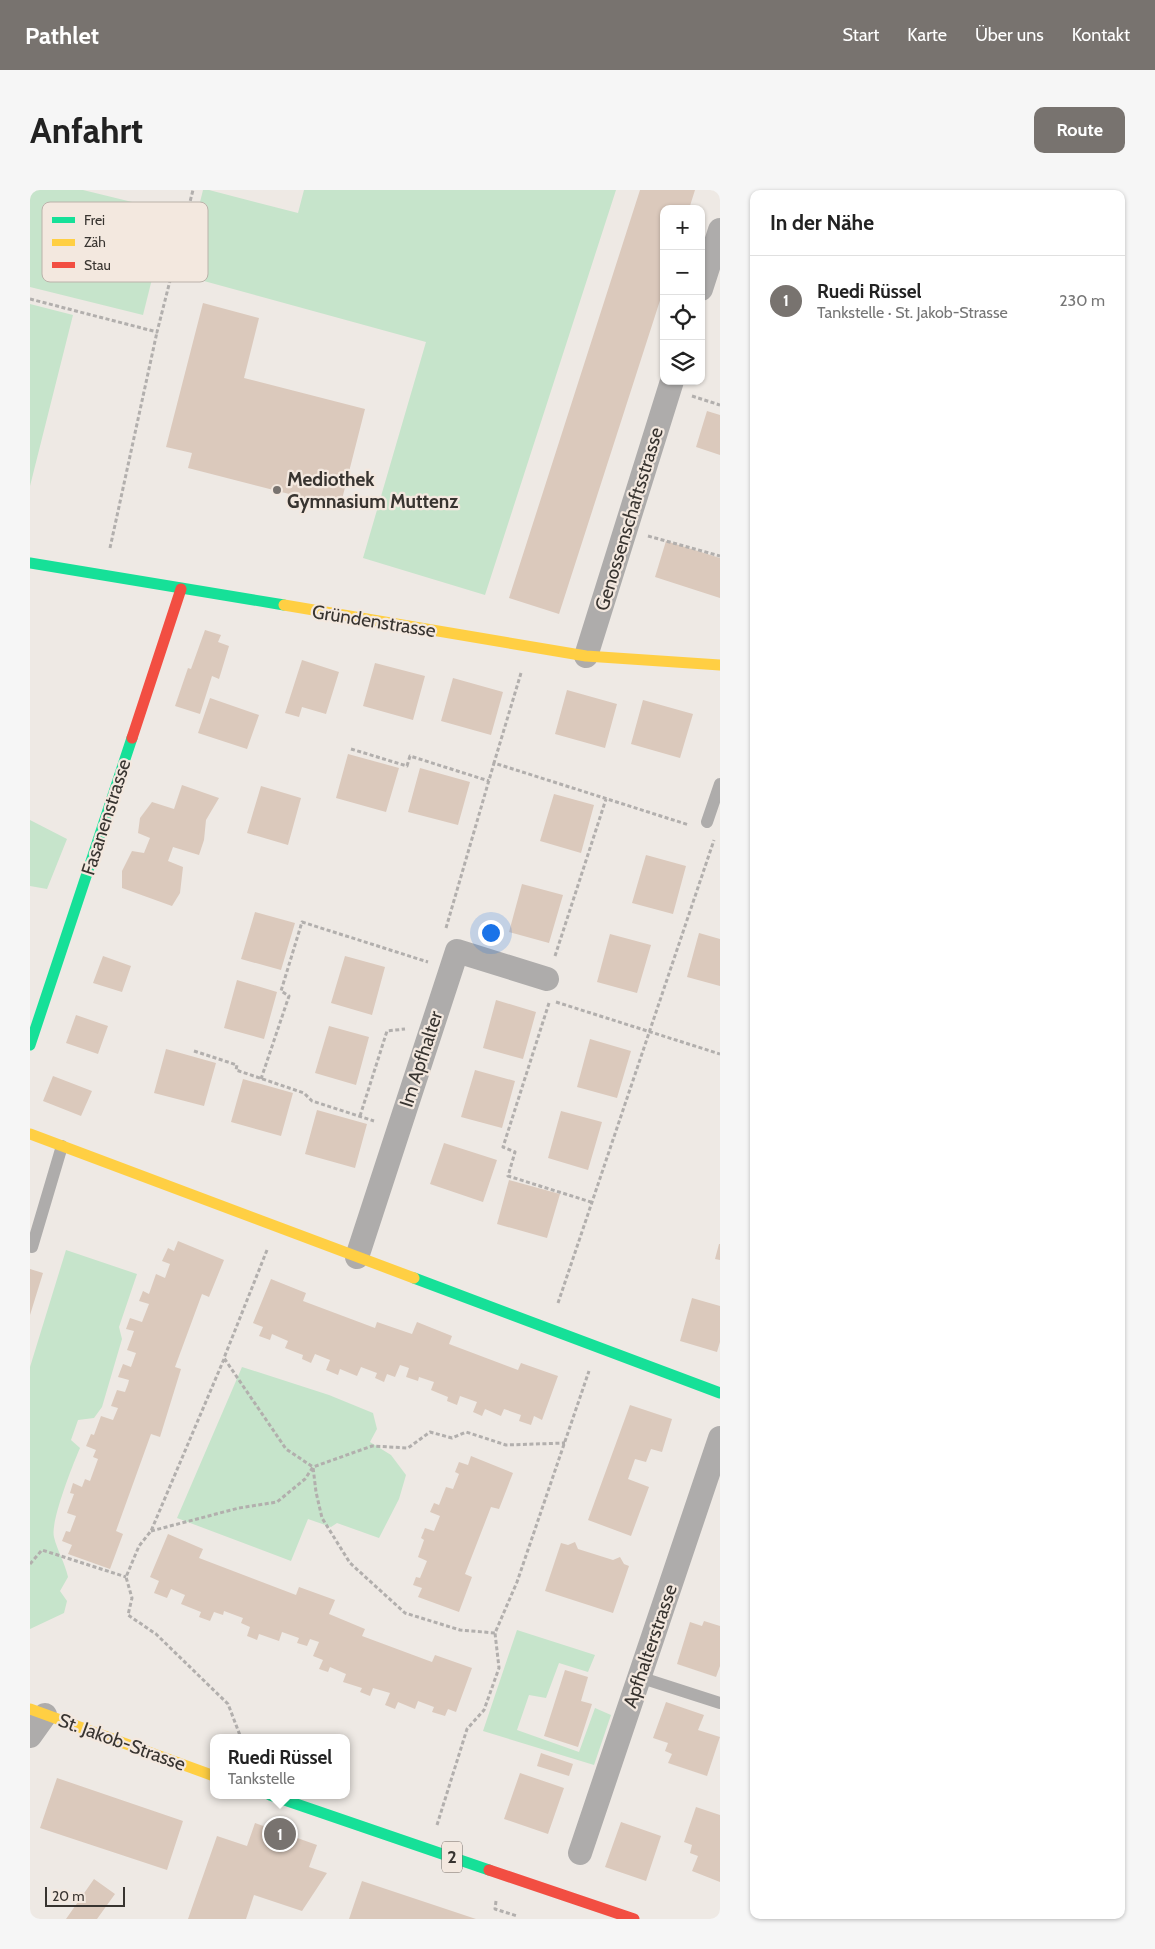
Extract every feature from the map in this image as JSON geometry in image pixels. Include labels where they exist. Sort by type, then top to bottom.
[{"type":"street","points":[[705,277],[720,230]]},
{"type":"street","name":"Genossenschaftsstrasse","points":[[586,656],[671,385]]},
{"type":"street","name":"Gründenstrasse","points":[[30,563],[586,656],[720,665]]},
{"type":"street","name":"Fasanenstrasse","points":[[30,1045],[181,589]]},
{"type":"street","points":[[454,960],[548,990]]},
{"type":"street","name":"Im Apfhalter","points":[[357,1257],[454,960]]},
{"type":"street","points":[[30,1134],[720,1393]]},
{"type":"street","name":"Apfhalterstrasse","points":[[580,1854],[720,1438]]},
{"type":"street","points":[[30,1736],[38,1712]]},
{"type":"street","name":"St. Jakob-Strasse","points":[[38,1712],[210,1775]]},
{"type":"street","name":"2","points":[[282,1799],[634,1919]]},
{"type":"lane","points":[[702,825],[720,784]]},
{"type":"lane","points":[[32,1246],[62,1146]]},
{"type":"lane","points":[[639,1677],[720,1703]]},
{"type":"path","points":[[104,576],[170,282]]},
{"type":"path","points":[[30,299],[157,332]]},
{"type":"path","points":[[626,530],[720,556]]},
{"type":"path","points":[[454,960],[443,936],[529,647]]},
{"type":"path","points":[[351,749],[407,766],[410,756],[489,781]]},
{"type":"path","points":[[494,763],[606,799],[702,825]]},
{"type":"path","points":[[591,1202],[508,1176],[515,1152],[503,1147],[606,799]]},
{"type":"path","points":[[550,1330],[591,1202],[716,834]]},
{"type":"path","points":[[261,1079],[289,996],[281,990],[302,922],[454,960]]},
{"type":"path","points":[[548,990],[649,1031],[720,1054]]},
{"type":"path","points":[[360,1116],[387,1031],[432,1026]]},
{"type":"path","points":[[194,1051],[237,1065],[236,1070],[304,1093],[312,1102],[399,1128]]},
{"type":"path","points":[[239,1734],[228,1704],[156,1634],[128,1615],[132,1598],[126,1577],[139,1546],[151,1531],[224,1358],[276,1226]]},
{"type":"path","points":[[429,1849],[467,1729],[484,1710],[499,1668],[495,1633],[517,1582],[597,1347]]},
{"type":"path","points":[[224,1358],[286,1449],[313,1467],[322,1518],[350,1563],[405,1612],[460,1630],[495,1633]]},
{"type":"path","points":[[151,1531],[239,1508],[277,1502],[306,1478],[313,1467],[372,1446],[408,1448],[430,1432],[452,1438],[466,1432],[506,1445],[565,1443]]},
{"type":"path","points":[[30,1564],[42,1550],[126,1577]]},
{"type":"path","points":[[495,1909],[517,1916]]},
{"type":"green space","points":[[30,190],[83,190],[132,202],[42,202],[42,282],[151,282],[143,315],[30,287]]},
{"type":"green space","points":[[203,190],[209,190],[298,213],[304,190],[616,190],[485,595],[363,558],[426,342],[207,282],[208,202],[200,202]]},
{"type":"green space","points":[[30,304],[73,315],[30,486]]},
{"type":"green space","points":[[30,820],[67,839],[47,889],[30,886]]},
{"type":"green space","points":[[66,1250],[137,1274],[119,1327],[122,1339],[102,1407],[94,1418],[78,1420],[71,1440],[80,1448],[63,1493],[55,1519],[54,1530],[55,1542],[68,1577],[60,1591],[67,1601],[64,1613],[30,1629],[30,1367]]},
{"type":"green space","points":[[242,1367],[329,1395],[373,1413],[377,1429],[370,1442],[391,1455],[406,1475],[399,1499],[379,1538],[337,1523],[331,1527],[308,1519],[291,1561],[177,1518]]},
{"type":"green space","points":[[517,1630],[595,1655],[588,1672],[559,1663],[546,1698],[529,1695],[517,1730],[579,1752],[595,1708],[611,1715],[594,1765],[483,1731]]},
{"type":"building","points":[[640,190],[695,190],[690,205],[660,205],[660,300],[559,614],[509,598]]},
{"type":"building","points":[[203,303],[259,318],[244,378],[365,409],[340,507],[188,468],[192,453],[166,447]]},
{"type":"building","points":[[707,411],[720,415],[720,455],[696,447]]},
{"type":"building","points":[[666,541],[720,558],[720,598],[655,577]]},
{"type":"building","points":[[205,630],[221,635],[218,642],[229,646],[219,679],[212,676],[200,714],[175,706],[188,668],[191,669]]},
{"type":"building","points":[[302,660],[339,672],[326,714],[302,707],[299,717],[285,713]]},
{"type":"building","points":[[375,663],[425,676],[413,720],[363,706]]},
{"type":"building","points":[[453,678],[503,692],[491,735],[441,721]]},
{"type":"building","points":[[567,690],[617,704],[605,748],[555,734]]},
{"type":"building","points":[[210,698],[259,715],[247,749],[198,733]]},
{"type":"building","points":[[643,700],[693,714],[680,758],[631,744]]},
{"type":"building","points":[[348,754],[399,768],[386,812],[336,798]]},
{"type":"building","points":[[420,768],[470,782],[458,825],[408,812]]},
{"type":"building","points":[[182,785],[219,798],[206,820],[204,840],[199,855],[173,847],[168,861],[183,867],[180,893],[172,906],[122,888],[122,871],[132,851],[144,853],[150,838],[138,833],[140,818],[152,802],[174,809]]},
{"type":"building","points":[[261,786],[301,798],[288,845],[247,833]]},
{"type":"building","points":[[554,794],[594,805],[581,853],[540,841]]},
{"type":"building","points":[[646,855],[686,866],[673,914],[632,903]]},
{"type":"building","points":[[522,884],[563,895],[549,943],[509,932]]},
{"type":"building","points":[[255,912],[295,923],[281,970],[241,959]]},
{"type":"building","points":[[699,933],[720,939],[720,986],[687,977]]},
{"type":"building","points":[[610,934],[651,945],[637,993],[597,982]]},
{"type":"building","points":[[103,956],[131,966],[122,992],[93,983]]},
{"type":"building","points":[[345,956],[385,967],[372,1015],[331,1003]]},
{"type":"building","points":[[237,980],[277,992],[264,1039],[224,1028]]},
{"type":"building","points":[[496,1000],[536,1012],[523,1059],[483,1048]]},
{"type":"building","points":[[76,1015],[108,1026],[98,1054],[66,1043]]},
{"type":"building","points":[[329,1026],[369,1037],[356,1085],[315,1073]]},
{"type":"building","points":[[590,1039],[631,1051],[617,1098],[577,1087]]},
{"type":"building","points":[[166,1049],[216,1063],[204,1106],[154,1093]]},
{"type":"building","points":[[475,1070],[515,1081],[502,1128],[461,1117]]},
{"type":"building","points":[[53,1076],[92,1091],[81,1116],[43,1101]]},
{"type":"building","points":[[243,1079],[293,1093],[281,1136],[231,1122]]},
{"type":"building","points":[[317,1110],[367,1124],[355,1168],[305,1154]]},
{"type":"building","points":[[561,1111],[602,1122],[588,1170],[548,1158]]},
{"type":"building","points":[[444,1143],[497,1160],[483,1202],[430,1184]]},
{"type":"building","points":[[509,1180],[560,1194],[547,1238],[497,1224]]},
{"type":"building","points":[[178,1241],[224,1260],[209,1297],[202,1294],[175,1367],[181,1369],[160,1437],[151,1434],[116,1531],[123,1534],[110,1569],[68,1554],[72,1545],[62,1541],[66,1531],[70,1532],[76,1516],[67,1513],[74,1494],[70,1493],[73,1483],[82,1487],[85,1479],[90,1481],[98,1459],[93,1457],[96,1450],[86,1446],[91,1434],[94,1435],[101,1416],[113,1420],[118,1408],[111,1406],[117,1390],[125,1392],[128,1384],[129,1380],[118,1377],[123,1364],[131,1367],[136,1353],[127,1350],[134,1331],[126,1329],[130,1318],[142,1322],[149,1304],[139,1301],[143,1291],[149,1294],[156,1274],[165,1278],[170,1264],[162,1261],[168,1248],[174,1251]]},
{"type":"building","points":[[720,1244],[720,1260],[715,1259]]},
{"type":"building","points":[[30,1269],[43,1273],[30,1315]]},
{"type":"building","points":[[271,1279],[306,1293],[303,1301],[375,1328],[377,1322],[412,1334],[417,1322],[452,1336],[449,1344],[518,1370],[521,1363],[558,1376],[542,1420],[534,1416],[531,1425],[519,1421],[521,1415],[504,1409],[501,1416],[485,1409],[482,1416],[473,1412],[477,1402],[460,1396],[457,1405],[447,1401],[448,1397],[431,1390],[434,1382],[419,1377],[418,1381],[406,1377],[409,1368],[400,1365],[395,1377],[387,1374],[384,1382],[375,1378],[377,1373],[361,1367],[357,1376],[340,1369],[338,1375],[326,1370],[330,1360],[315,1354],[311,1363],[302,1359],[303,1355],[285,1348],[288,1341],[272,1334],[270,1340],[259,1336],[263,1327],[253,1323]]},
{"type":"building","points":[[692,1298],[720,1306],[720,1342],[717,1352],[680,1341]]},
{"type":"building","points":[[630,1405],[672,1419],[662,1452],[651,1449],[646,1462],[635,1459],[628,1479],[649,1487],[631,1536],[588,1520]]},
{"type":"building","points":[[471,1456],[513,1473],[499,1509],[491,1507],[465,1574],[472,1577],[459,1612],[418,1597],[422,1588],[413,1585],[416,1577],[420,1578],[427,1561],[418,1557],[424,1540],[421,1538],[425,1528],[434,1531],[440,1516],[430,1512],[434,1503],[439,1505],[446,1487],[453,1489],[459,1474],[455,1472],[459,1462],[468,1465]]},
{"type":"building","points":[[168,1534],[203,1549],[199,1558],[296,1595],[299,1587],[335,1600],[329,1614],[365,1629],[362,1636],[432,1662],[435,1655],[472,1668],[456,1712],[448,1709],[445,1716],[432,1712],[434,1707],[418,1701],[415,1709],[398,1702],[395,1709],[385,1705],[390,1693],[373,1688],[370,1696],[360,1692],[362,1688],[343,1682],[346,1674],[330,1667],[328,1672],[319,1669],[323,1660],[313,1656],[319,1642],[310,1639],[307,1646],[297,1643],[299,1638],[282,1632],[279,1641],[259,1634],[257,1640],[247,1636],[250,1627],[241,1623],[243,1618],[224,1611],[223,1615],[214,1612],[210,1621],[199,1617],[201,1612],[181,1604],[185,1595],[171,1589],[167,1598],[154,1593],[159,1581],[150,1577]]},
{"type":"building","points":[[575,1542],[578,1549],[613,1560],[620,1557],[624,1564],[629,1566],[613,1613],[545,1591],[561,1543],[568,1545]]},
{"type":"building","points":[[704,1621],[720,1626],[720,1666],[716,1677],[677,1664],[690,1622],[702,1626]]},
{"type":"building","points":[[565,1670],[588,1677],[581,1701],[592,1704],[578,1747],[544,1736]]},
{"type":"building","points":[[666,1702],[704,1715],[698,1730],[720,1737],[707,1776],[668,1763],[672,1754],[665,1751],[668,1743],[653,1738]]},
{"type":"building","points":[[541,1753],[573,1764],[569,1776],[537,1766]]},
{"type":"building","points":[[520,1773],[564,1788],[548,1834],[504,1819]]},
{"type":"building","points":[[57,1778],[183,1821],[167,1870],[40,1828]]},
{"type":"building","points":[[696,1807],[720,1815],[720,1882],[692,1871],[698,1856],[690,1853],[692,1845],[684,1842]]},
{"type":"building","points":[[621,1822],[661,1836],[646,1881],[605,1867]]},
{"type":"building","points":[[255,1823],[317,1845],[309,1867],[327,1873],[302,1911],[254,1895],[246,1919],[188,1919],[217,1836],[247,1846]]},
{"type":"building","points":[[94,1879],[115,1894],[97,1919],[66,1919]]},
{"type":"building","points":[[362,1881],[476,1919],[349,1919]]},
{"type":"traffic: fast","points":[[30,563],[284,605]]},
{"type":"traffic: fast","points":[[30,1045],[132,738]]},
{"type":"traffic: fast","points":[[414,1278],[720,1393]]},
{"type":"traffic: fast","points":[[282,1799],[489,1870]]},
{"type":"traffic: slow","points":[[284,605],[586,656],[720,665]]},
{"type":"traffic: slow","points":[[30,1134],[414,1278]]},
{"type":"traffic: slow","points":[[30,1709],[210,1775]]},
{"type":"traffic: jam","points":[[132,738],[181,589]]},
{"type":"traffic: jam","points":[[489,1870],[634,1919]]},
{"type":"place","name":"Mediothek Gymnasium Muttenz","points":[[277,490]]},
{"type":"place","name":"Ruedi Rüssel","points":[[280,1834]]}]
